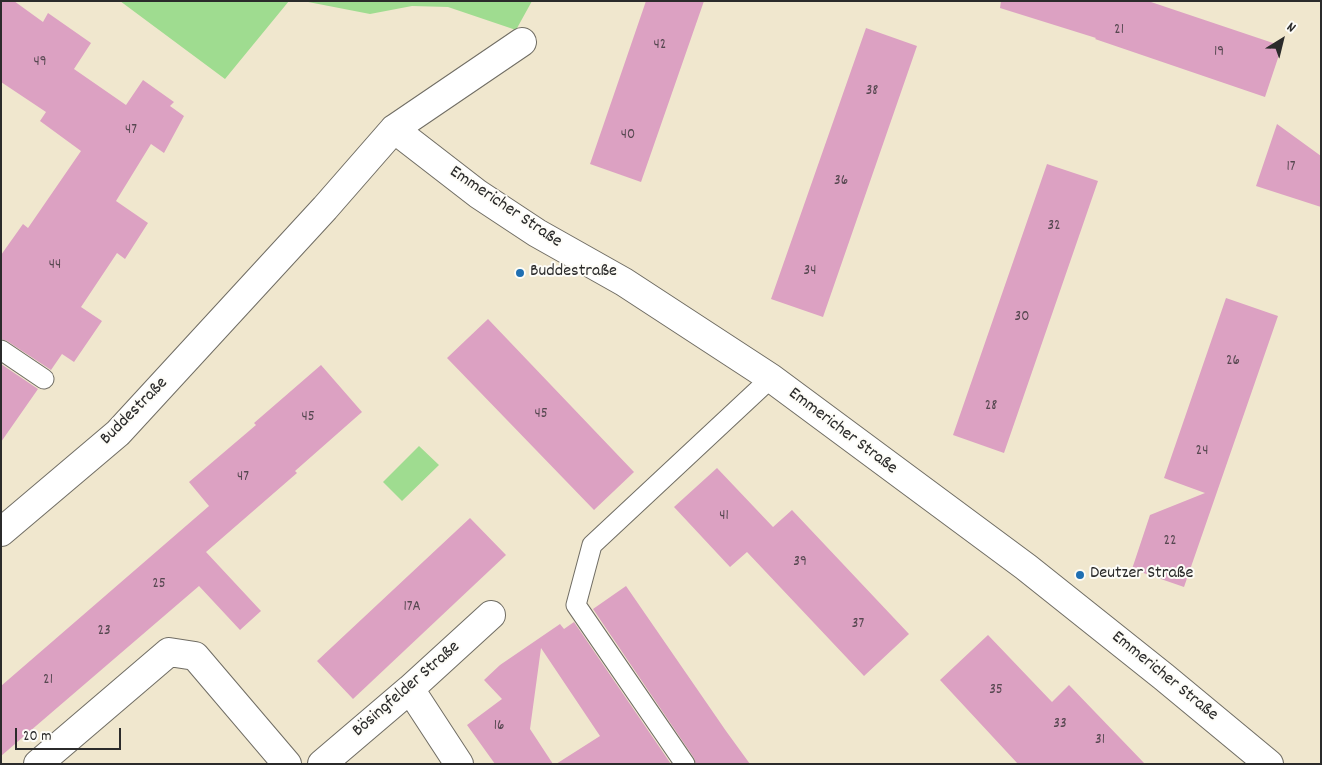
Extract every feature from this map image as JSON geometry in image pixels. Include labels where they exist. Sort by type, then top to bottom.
[{"type":"street","name":"Buddestraße","points":[[1,532],[118,433],[325,208],[394,129],[522,42]]},
{"type":"street","name":"Emmericher Straße","points":[[394,129],[478,194],[537,233],[624,282],[770,378],[1026,567],[1270,764]]},
{"type":"street","name":"Bösingfelder Straße","points":[[322,764],[410,689],[491,616]]},
{"type":"street","points":[[38,764],[168,652],[196,656],[287,764]]},
{"type":"street","points":[[410,689],[458,764]]},
{"type":"lane","points":[[1,350],[44,379]]},
{"type":"lane","points":[[686,764],[576,605],[592,545],[770,378]]},
{"type":"green space","points":[[120,1],[289,1],[225,79]]},
{"type":"green space","points":[[303,1],[532,1],[516,30],[448,7],[412,6],[370,14]]},
{"type":"green space","points":[[419,446],[439,465],[402,501],[383,482]]},
{"type":"building","points":[[1,1],[14,1],[43,22],[48,13],[91,43],[74,69],[126,105],[143,80],[174,102],[170,106],[184,116],[164,153],[151,144],[116,201],[148,223],[125,259],[117,253],[81,307],[102,321],[74,362],[62,354],[51,370],[1,339],[1,255],[23,224],[28,228],[81,151],[40,121],[46,112],[1,82]]},
{"type":"building","points":[[646,1],[704,1],[641,182],[590,164]]},
{"type":"building","points":[[1001,1],[1148,1],[1282,46],[1265,97],[1096,38],[1000,8]]},
{"type":"building","points":[[866,28],[917,46],[823,317],[771,299]]},
{"type":"building","points":[[1277,124],[1321,156],[1321,207],[1256,186]]},
{"type":"building","points":[[1047,164],[1098,181],[1004,453],[953,435]]},
{"type":"building","points":[[1226,298],[1278,316],[1184,587],[1132,569],[1150,515],[1205,493],[1164,478]]},
{"type":"building","points":[[488,319],[634,472],[594,510],[447,358]]},
{"type":"building","points":[[1,364],[38,389],[1,442]]},
{"type":"building","points":[[321,365],[362,412],[295,471],[297,473],[206,552],[261,611],[240,630],[199,586],[1,756],[1,686],[209,506],[189,482],[256,425],[254,423]]},
{"type":"building","points":[[717,468],[773,527],[792,510],[909,634],[864,676],[747,552],[730,567],[674,507]]},
{"type":"building","points":[[470,518],[506,555],[353,699],[317,661]]},
{"type":"building","points":[[626,586],[750,764],[696,764],[694,758],[593,609]]},
{"type":"building","points":[[574,622],[671,764],[556,764],[600,736],[541,648],[530,729],[553,764],[495,764],[467,725],[502,699],[484,680],[500,665],[560,624],[564,629]]},
{"type":"building","points":[[988,635],[1052,702],[1069,685],[1145,764],[1018,764],[940,680]]},
{"type":"place","name":"Buddestraße","points":[[520,273]]},
{"type":"place","name":"Deutzer Straße","points":[[1080,575]]}]
